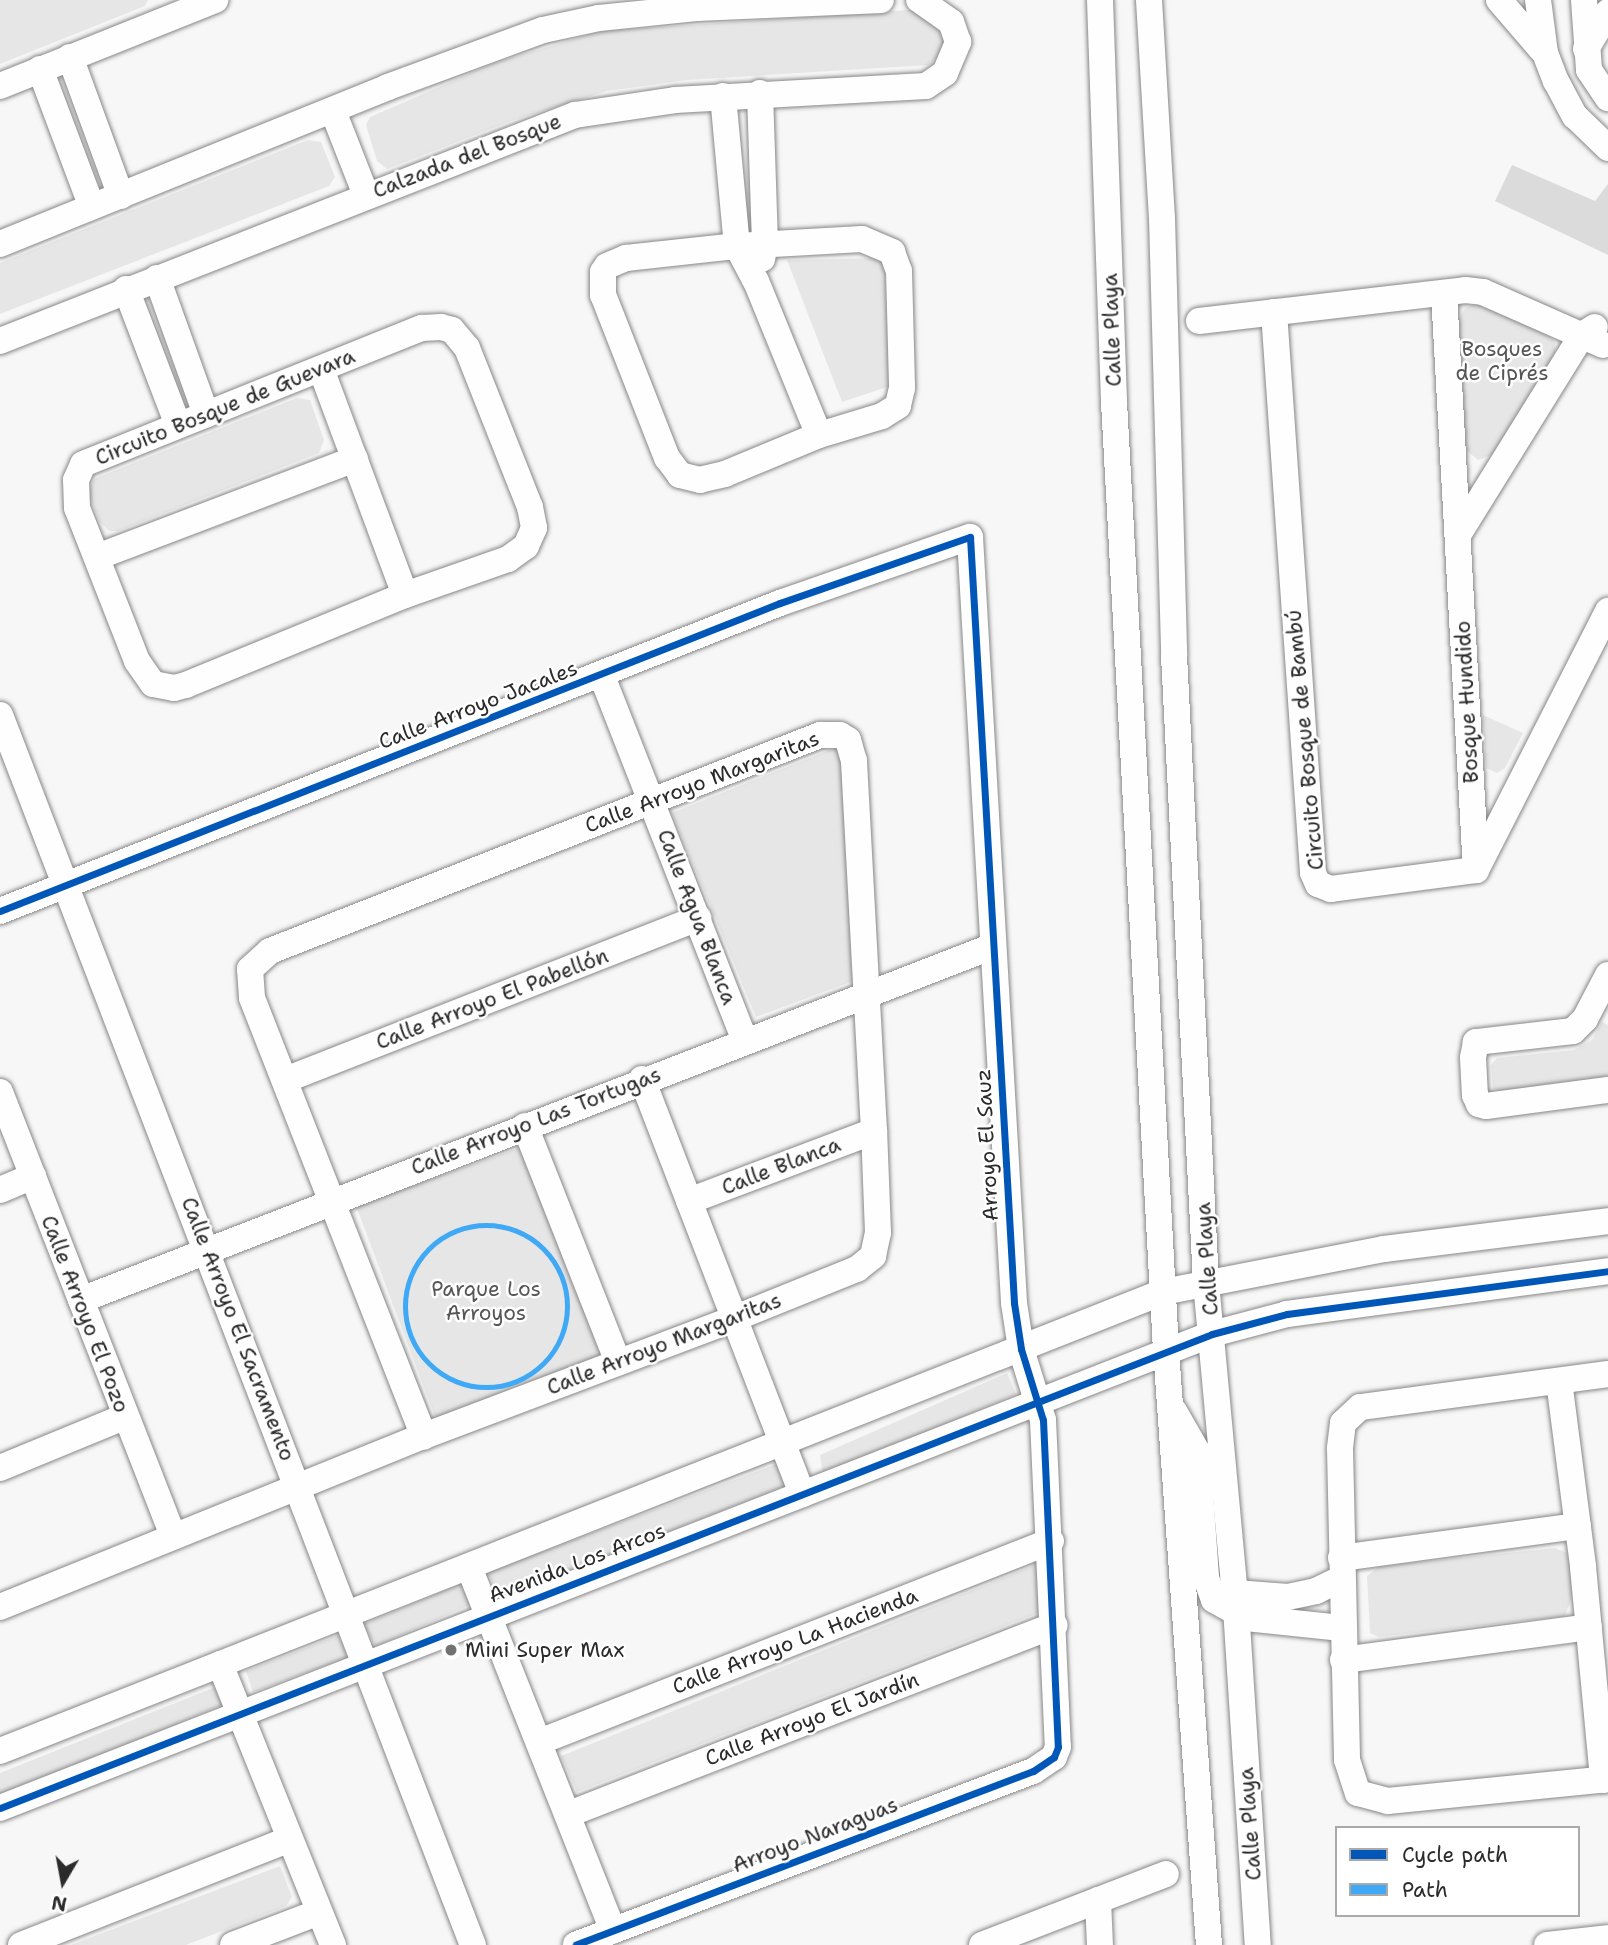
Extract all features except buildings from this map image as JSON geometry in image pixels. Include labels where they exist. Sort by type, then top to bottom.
[{"type":"street","points":[[0,86],[179,6],[215,0]]},
{"type":"street","points":[[0,244],[505,42],[565,12],[881,0]]},
{"type":"street","name":"Calzada del Bosque","points":[[0,341],[126,289],[575,115],[622,106],[723,96],[926,86],[945,73],[958,42],[951,22],[919,0]]},
{"type":"street","name":"Calle Playa","points":[[1100,0],[1128,659],[1166,1350],[1173,1410],[1208,1932]]},
{"type":"street","name":"Calle Playa","points":[[1149,0],[1162,218],[1174,656],[1206,1283],[1235,1604],[1258,1945]]},
{"type":"street","points":[[1499,0],[1545,53],[1575,116],[1608,148]]},
{"type":"street","points":[[1538,0],[1545,53]]},
{"type":"street","points":[[1575,116],[1606,95],[1589,70],[1584,0]]},
{"type":"street","points":[[1586,49],[1608,12]]},
{"type":"street","points":[[70,57],[121,196]]},
{"type":"street","points":[[40,69],[92,207]]},
{"type":"street","points":[[756,281],[765,244],[760,93]]},
{"type":"street","points":[[723,96],[737,246],[756,281],[819,435]]},
{"type":"street","points":[[333,111],[366,195]]},
{"type":"street","points":[[862,239],[885,246],[896,261],[902,398],[892,412],[819,435],[711,479],[689,479],[667,458],[603,295],[603,272],[626,258],[765,244],[862,239]]},
{"type":"street","points":[[157,278],[206,414]]},
{"type":"street","points":[[126,289],[178,425]]},
{"type":"street","points":[[1199,321],[1444,293],[1483,292],[1600,333],[1458,535]]},
{"type":"street","name":"Bosque Hundido","points":[[1444,293],[1476,870]]},
{"type":"street","name":"Circuito Bosque de Bambú","points":[[1274,312],[1313,873],[1318,884],[1331,889],[1476,870]]},
{"type":"street","name":"Circuito Bosque de Guevara","points":[[422,328],[452,330],[467,348],[530,507],[532,537],[519,553],[405,595],[186,685],[161,687],[153,684],[137,661],[77,508],[78,471],[92,457],[206,414],[422,328]]},
{"type":"street","points":[[321,369],[405,595]]},
{"type":"street","points":[[97,557],[355,459]]},
{"type":"street","name":"Calle Arroyo Jacales","points":[[0,911],[603,676],[780,603],[970,537]]},
{"type":"street","name":"Arroyo El Sauz","points":[[970,537],[1014,1303],[1021,1349],[1039,1401],[1051,1541],[1058,1747]]},
{"type":"street","points":[[1476,870],[1608,611]]},
{"type":"street","points":[[1128,659],[1174,656]]},
{"type":"street","name":"Calle Agua Blanca","points":[[603,676],[745,1040]]},
{"type":"street","name":"Calle Arroyo El Sacramento","points":[[0,715],[209,1250],[474,1945]]},
{"type":"street","name":"Calle Arroyo Margaritas","points":[[0,1607],[424,1436],[733,1319],[857,1269],[873,1256],[878,1233],[874,1131],[855,761],[848,740],[820,735],[261,956],[250,969],[249,988],[424,1436]]},
{"type":"street","name":"Calle Arroyo El Pabellón","points":[[285,1080],[698,918]]},
{"type":"street","name":"Calle Arroyo Las Tortugas","points":[[81,1300],[642,1079],[993,946]]},
{"type":"street","points":[[1608,975],[1585,1019],[1573,1031],[1476,1042],[1473,1058],[1475,1095],[1479,1104],[1486,1106],[1608,1090]]},
{"type":"street","points":[[642,1079],[802,1494]]},
{"type":"street","name":"Calle Arroyo El Pozo","points":[[0,1092],[124,1418],[173,1535]]},
{"type":"street","points":[[525,1126],[618,1362]]},
{"type":"street","name":"Calle Blanca","points":[[688,1201],[874,1131]]},
{"type":"street","points":[[0,1189],[33,1175]]},
{"type":"street","name":"Avenida Los Arcos","points":[[0,1751],[783,1444],[1021,1349],[1066,1327],[1163,1292],[1384,1249],[1608,1221]]},
{"type":"street","name":"Avenida Los Arcos","points":[[0,1808],[1212,1334],[1287,1314],[1608,1271]]},
{"type":"street","points":[[1559,1381],[1606,1780],[1388,1801],[1365,1798],[1352,1784],[1348,1772],[1341,1628],[1340,1449],[1349,1414],[1378,1403],[1608,1374]]},
{"type":"street","points":[[1173,1410],[1197,1451],[1209,1590],[1235,1604],[1341,1628]]},
{"type":"street","points":[[3,1460],[124,1418]]},
{"type":"street","points":[[1235,1604],[1316,1591],[1341,1569],[1578,1526]]},
{"type":"street","name":"Calle Arroyo La Hacienda","points":[[538,1742],[1051,1541]]},
{"type":"street","points":[[469,1567],[613,1930]]},
{"type":"street","name":"Calle Arroyo El Jardín","points":[[569,1814],[1055,1625]]},
{"type":"street","points":[[1343,1660],[1589,1627]]},
{"type":"street","points":[[220,1664],[332,1945]]},
{"type":"street","name":"Arroyo Naraguas","points":[[576,1945],[1033,1771],[1054,1757],[1058,1747]]},
{"type":"street","points":[[21,1945],[290,1839]]},
{"type":"street","points":[[982,1945],[1166,1874]]},
{"type":"street","points":[[1098,1900],[1100,1945]]},
{"type":"street","points":[[233,1945],[319,1912]]},
{"type":"street","points":[[1208,1932],[1220,1945]]},
{"type":"street","points":[[1547,1945],[1608,1938]]},
{"type":"green space","points":[[0,0],[148,0],[145,6],[0,64]]},
{"type":"green space","points":[[909,10],[937,17],[949,48],[929,65],[687,80],[607,91],[511,121],[387,169],[377,161],[366,125],[370,117],[494,63],[602,31]]},
{"type":"green space","points":[[308,140],[321,142],[335,177],[329,186],[0,314],[0,263]]},
{"type":"green space","points":[[884,258],[893,385],[842,402],[787,260]]},
{"type":"green space","name":"Bosques de Ciprés","points":[[1477,304],[1545,333],[1555,342],[1555,354],[1492,455],[1478,460],[1465,449],[1457,322],[1465,308]]},
{"type":"green space","points":[[297,398],[310,400],[324,440],[319,453],[118,531],[109,531],[100,522],[88,493],[94,479]]},
{"type":"green space","points":[[1483,715],[1523,733],[1505,768],[1497,773],[1486,768]]},
{"type":"green space","points":[[840,746],[856,980],[756,1017],[672,813]]},
{"type":"green space","points":[[1602,1022],[1608,1025],[1608,1077],[1500,1092],[1493,1088],[1491,1065],[1497,1058],[1574,1050],[1592,1040]]},
{"type":"green space","name":"Parque Los Arroyos","points":[[519,1148],[606,1360],[437,1422],[356,1206]]},
{"type":"green space","points":[[1007,1373],[1016,1394],[823,1476],[820,1455]]},
{"type":"green space","points":[[777,1464],[785,1486],[499,1598],[488,1572]]},
{"type":"green space","points":[[1555,1548],[1567,1553],[1575,1588],[1565,1616],[1379,1637],[1370,1633],[1367,1576],[1380,1566]]},
{"type":"green space","points":[[1038,1564],[1038,1613],[577,1792],[561,1756]]},
{"type":"green space","points":[[466,1582],[474,1603],[376,1646],[363,1624]]},
{"type":"green space","points":[[339,1635],[348,1657],[253,1692],[246,1671]]},
{"type":"green space","points":[[218,1686],[224,1704],[0,1798],[0,1773]]},
{"type":"green space","points":[[280,1866],[292,1897],[286,1906],[186,1945],[71,1945]]},
{"type":"marked path","points":[[486,1225],[517,1231],[543,1249],[561,1275],[567,1306],[561,1337],[543,1363],[517,1381],[486,1387],[455,1381],[429,1363],[411,1337],[405,1306],[411,1275],[429,1249],[455,1231],[486,1225]]},
{"type":"cycle path","points":[[0,911],[780,603],[970,537],[1014,1303],[1021,1349],[1043,1420],[1058,1747],[1054,1757],[1033,1771],[576,1945]]},
{"type":"cycle path","points":[[0,1808],[1212,1334],[1287,1314],[1608,1271]]},
{"type":"place","name":"Mini Super Max","points":[[451,1650]]}]
